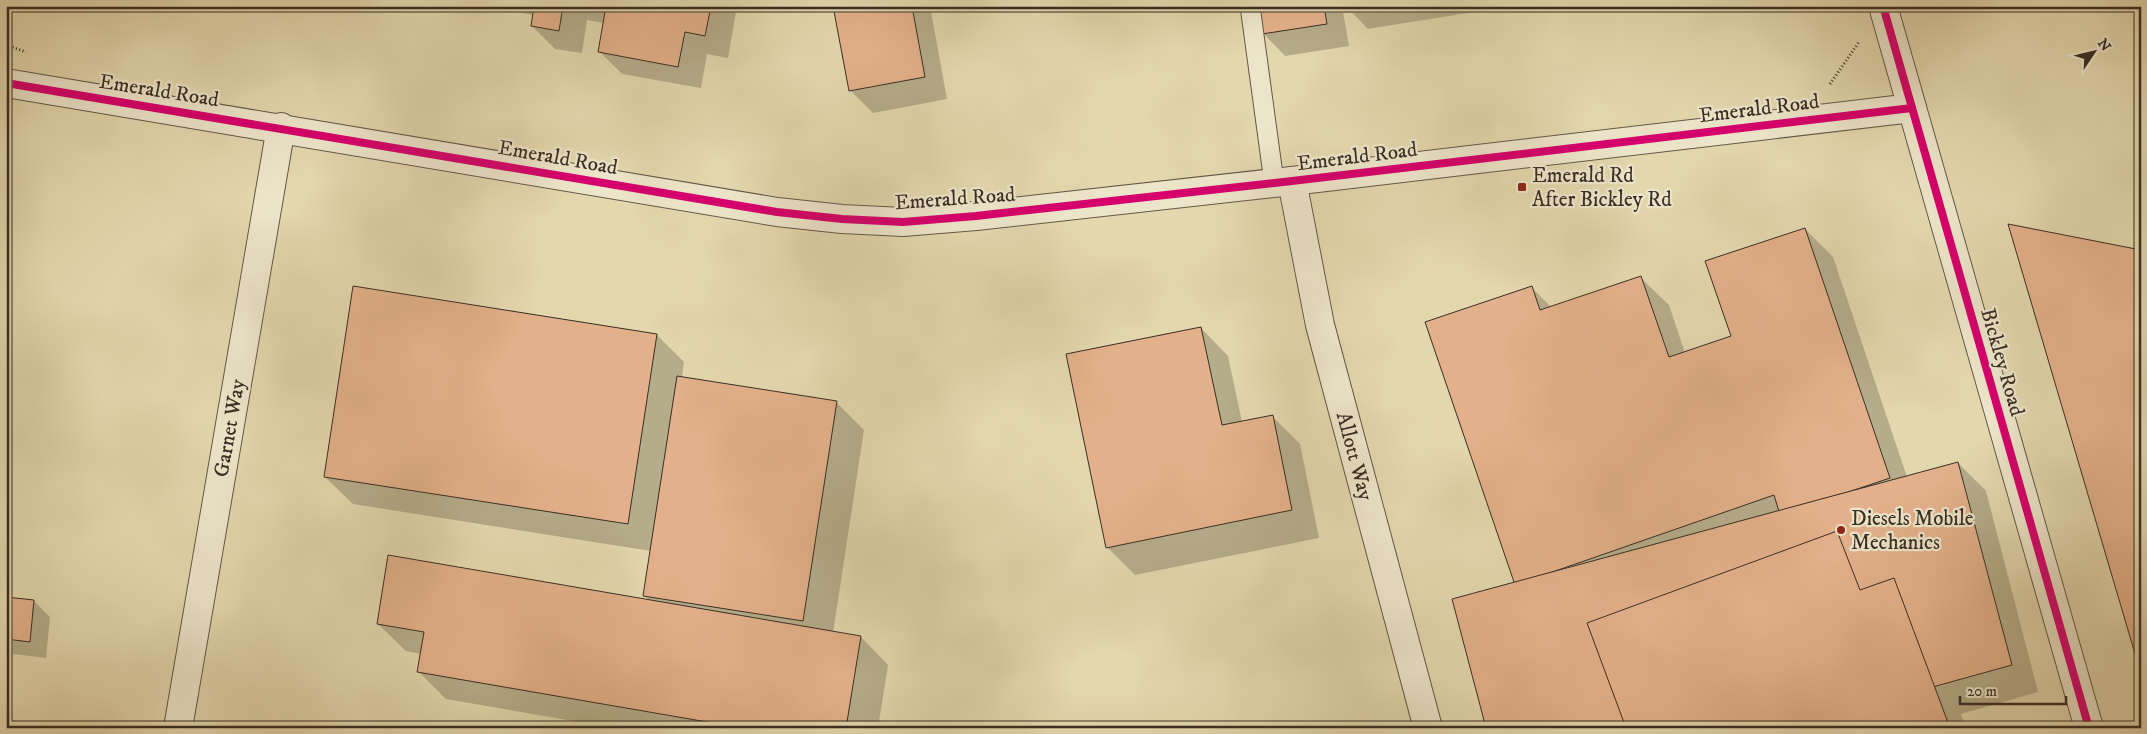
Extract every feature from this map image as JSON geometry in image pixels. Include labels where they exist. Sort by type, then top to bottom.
[{"type":"street","name":"Bickley Road","points":[[1884,6],[2089,728]]},
{"type":"street","name":"Emerald Road","points":[[6,83],[778,212],[842,219],[903,222],[976,216],[1283,182],[1912,108]]},
{"type":"street","name":"Garnet Way","points":[[178,728],[281,128]]},
{"type":"street","name":"Allott Way","points":[[1283,182],[1428,728]]},
{"type":"lane","points":[[1250,6],[1283,182]]},
{"type":"path","points":[[1829,86],[1860,40]]},
{"type":"path","points":[[6,45],[33,55]]},
{"type":"building","points":[[534,6],[563,6],[559,31],[531,26]]},
{"type":"building","points":[[606,6],[711,6],[705,36],[685,32],[678,67],[598,52]]},
{"type":"building","points":[[833,6],[912,6],[925,77],[849,91]]},
{"type":"building","points":[[1257,6],[1324,6],[1327,24],[1262,34]]},
{"type":"building","points":[[2008,224],[2141,250],[2141,674]]},
{"type":"building","points":[[1805,228],[1890,478],[1780,515],[1774,495],[1515,585],[1425,322],[1532,286],[1540,310],[1641,276],[1669,357],[1731,336],[1705,261]]},
{"type":"building","points":[[353,286],[657,334],[628,524],[324,477]]},
{"type":"building","points":[[1201,327],[1222,425],[1273,415],[1292,510],[1106,548],[1066,354]]},
{"type":"building","points":[[677,376],[837,401],[803,621],[643,596]]},
{"type":"building","name":"Diesels Mobile Mechanics","points":[[1958,462],[2012,665],[1785,728],[1486,728],[1452,599]]},
{"type":"building","points":[[1837,531],[1860,590],[1894,578],[1950,728],[1626,728],[1587,623]]},
{"type":"building","points":[[388,555],[861,636],[846,728],[742,728],[417,672],[424,632],[377,624]]},
{"type":"building","points":[[6,597],[34,600],[30,642],[6,639]]},
{"type":"cycle path","points":[[1883,6],[2089,728]]},
{"type":"cycle path","points":[[6,83],[777,212],[842,219],[903,222],[976,216],[1292,181],[1912,108]]},
{"type":"place","name":"Emerald Rd After Bickley Rd","points":[[1522,187]]},
{"type":"place","name":"Diesels Mobile Mechanics","points":[[1841,530]]}]
